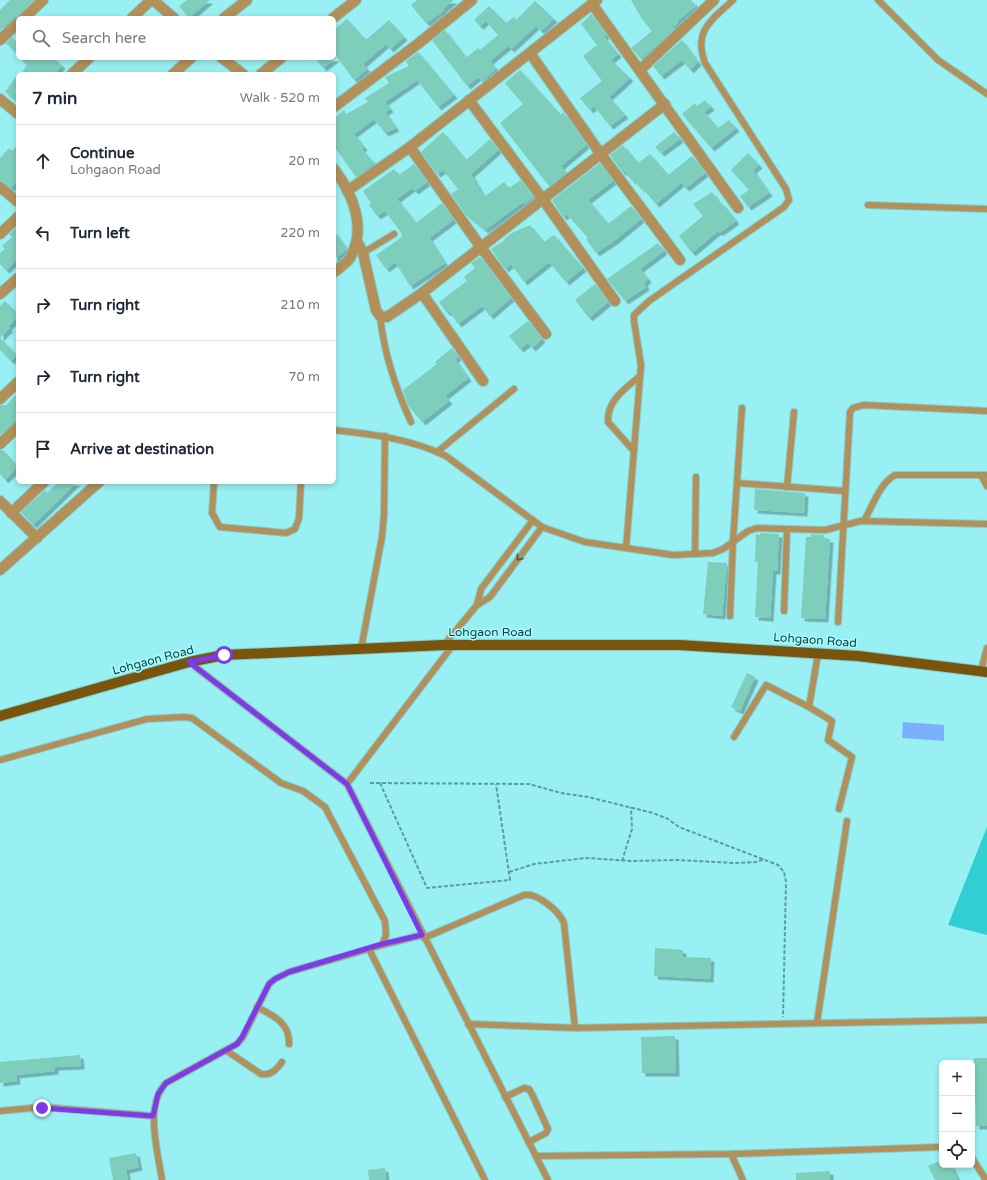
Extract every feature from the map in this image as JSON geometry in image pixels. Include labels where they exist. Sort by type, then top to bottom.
[{"type":"main road","name":"Lohgaon Road","points":[[0,716],[189,662],[224,655],[448,645],[679,645],[858,656],[984,671]]},
{"type":"street","points":[[26,16],[43,0]]},
{"type":"street","points":[[134,16],[152,0],[172,16]]},
{"type":"street","points":[[227,16],[247,0]]},
{"type":"street","points":[[335,16],[356,0]]},
{"type":"street","points":[[336,105],[419,43],[472,0]]},
{"type":"street","points":[[640,70],[714,0]]},
{"type":"street","points":[[347,192],[410,147],[595,2],[640,70],[738,208]]},
{"type":"street","points":[[0,40],[16,25]]},
{"type":"street","points":[[530,53],[600,153],[680,260]]},
{"type":"street","points":[[74,72],[87,60]]},
{"type":"street","points":[[175,72],[189,60]]},
{"type":"street","points":[[224,60],[236,72]]},
{"type":"street","points":[[264,72],[278,60]]},
{"type":"street","points":[[0,99],[16,112]]},
{"type":"street","points":[[469,100],[542,198],[615,301]]},
{"type":"street","points":[[357,241],[363,253],[376,310],[380,316],[387,317],[422,293],[480,246],[665,104]]},
{"type":"street","points":[[410,147],[480,246],[546,334]]},
{"type":"street","points":[[336,173],[347,192],[357,215],[359,229],[357,241],[350,259],[336,270]]},
{"type":"street","points":[[0,187],[16,200]]},
{"type":"street","points":[[0,234],[16,219]]},
{"type":"street","points":[[0,294],[16,280]]},
{"type":"street","points":[[422,293],[483,381]]},
{"type":"street","points":[[0,399],[16,384]]},
{"type":"street","points":[[0,444],[16,429]]},
{"type":"street","points":[[11,513],[42,484]]},
{"type":"street","points":[[0,570],[97,484]]},
{"type":"street","points":[[0,501],[37,538]]},
{"type":"lane","points":[[626,548],[642,365],[634,315],[638,309],[784,207],[788,200],[786,189],[705,63],[700,50],[704,30],[734,0]]},
{"type":"lane","points":[[878,0],[938,60],[987,94]]},
{"type":"lane","points":[[868,205],[987,209]]},
{"type":"lane","points":[[363,253],[394,234]]},
{"type":"lane","points":[[380,316],[388,365],[396,390],[411,422]]},
{"type":"lane","points":[[634,451],[608,422],[608,411],[618,395],[640,376]]},
{"type":"lane","points":[[437,452],[514,388]]},
{"type":"lane","points":[[838,622],[850,412],[853,408],[864,405],[987,411]]},
{"type":"lane","points":[[730,616],[733,541],[742,408]]},
{"type":"lane","points":[[787,487],[794,412]]},
{"type":"lane","points":[[336,430],[385,436],[437,452],[446,456],[542,527],[585,542],[626,548],[673,554],[713,553],[748,531],[756,528],[825,530],[853,522],[864,521],[987,524]]},
{"type":"lane","points":[[360,649],[382,537],[384,515],[385,436]]},
{"type":"lane","points":[[864,521],[880,492],[891,477],[895,475],[984,475],[987,486]]},
{"type":"lane","points":[[695,554],[696,477]]},
{"type":"lane","points":[[737,483],[845,491]]},
{"type":"lane","points":[[214,484],[212,513],[220,526],[286,533],[295,529],[299,518],[300,484]]},
{"type":"lane","points":[[477,606],[481,589],[533,520]]},
{"type":"lane","points":[[347,784],[477,606],[490,597],[542,527]]},
{"type":"lane","points":[[784,611],[787,529]]},
{"type":"lane","points":[[984,671],[987,648]]},
{"type":"lane","points":[[809,707],[818,654]]},
{"type":"lane","points":[[189,662],[347,784],[548,1180]]},
{"type":"lane","points":[[734,737],[766,685],[809,707],[832,721],[828,740],[852,757],[839,809]]},
{"type":"lane","points":[[0,760],[147,719],[192,718],[281,783],[303,791],[325,807],[385,921],[386,935],[382,944]]},
{"type":"lane","points":[[817,1023],[847,821]]},
{"type":"lane","points":[[162,1180],[153,1116],[158,1094],[166,1083],[227,1051],[237,1044],[269,984],[283,974],[382,944],[423,936],[524,895],[534,897],[561,915],[564,923],[575,1028]]},
{"type":"lane","points":[[369,949],[485,1180]]},
{"type":"lane","points":[[258,1007],[282,1022],[289,1037],[289,1044]]},
{"type":"lane","points":[[468,1024],[575,1028],[987,1020]]},
{"type":"lane","points":[[227,1051],[262,1074],[267,1075],[282,1062]]},
{"type":"lane","points":[[505,1096],[524,1088],[529,1089],[532,1094],[548,1129],[546,1132],[529,1142]]},
{"type":"lane","points":[[0,1111],[42,1108],[153,1116]]},
{"type":"lane","points":[[536,1156],[730,1154],[939,1147]]},
{"type":"lane","points":[[730,1154],[743,1180]]},
{"type":"lane","points":[[975,1163],[986,1180]]},
{"type":"path","points":[[370,783],[529,784],[561,793],[588,797],[653,813],[668,819],[679,827],[778,865],[784,872],[786,882],[783,1024]]},
{"type":"path","points":[[380,783],[427,888],[510,880],[496,784]]},
{"type":"path","points":[[622,861],[632,829],[631,807]]},
{"type":"path","points":[[508,872],[554,860],[586,858],[622,861],[677,860],[735,863],[756,862],[765,859]]},
{"type":"shaded area","points":[[903,722],[944,725],[944,741],[902,738]]},
{"type":"shaded area","points":[[987,827],[987,935],[948,925]]},
{"type":"building","points":[[10,0],[34,0],[19,16],[15,16],[0,31],[0,10]]},
{"type":"building","points":[[187,0],[210,0],[191,16],[187,16],[179,6]]},
{"type":"building","points":[[417,0],[454,0],[443,9],[444,11],[426,23],[411,5]]},
{"type":"building","points":[[631,0],[691,0],[696,6],[677,21],[678,23],[673,28],[674,29],[641,59],[631,48],[652,31],[642,19]]},
{"type":"building","points":[[535,1],[554,19],[541,31],[536,26],[511,49],[508,46],[490,61],[496,69],[482,81],[478,77],[467,86],[432,40],[445,30],[466,58],[478,48],[480,50],[498,35],[486,21],[480,26],[474,20],[489,6],[506,23],[514,17],[516,20]]},
{"type":"building","points":[[591,14],[606,35],[604,37],[618,54],[611,60],[630,78],[609,97],[625,115],[610,126],[594,106],[590,110],[580,98],[602,81],[583,56],[597,45],[581,24]]},
{"type":"building","points":[[347,19],[364,38],[367,39],[389,20],[404,37],[390,49],[386,44],[363,64],[367,69],[354,80],[336,56],[336,28]]},
{"type":"building","points":[[12,37],[16,41],[16,53],[6,43]]},
{"type":"building","points":[[682,40],[698,62],[690,70],[682,60],[661,76],[653,66]]},
{"type":"building","points":[[418,52],[454,95],[438,107],[417,80],[385,102],[390,109],[385,112],[396,128],[385,133],[374,119],[354,134],[364,147],[362,149],[374,163],[356,177],[336,149],[336,117],[344,110],[346,114],[368,102],[365,98],[389,83],[385,77],[409,66],[406,61]]},
{"type":"building","points":[[22,60],[56,60],[62,65],[57,72],[22,72],[27,65]]},
{"type":"building","points":[[317,60],[333,60],[323,68]]},
{"type":"building","points":[[520,70],[561,115],[563,112],[586,145],[561,166],[566,173],[549,186],[500,123],[523,104],[505,83]]},
{"type":"building","points":[[16,77],[16,100],[5,92]]},
{"type":"building","points":[[705,100],[711,107],[704,112],[718,128],[729,120],[736,128],[711,148],[682,114],[695,103],[697,106]]},
{"type":"building","points":[[443,132],[466,160],[490,139],[498,150],[471,174],[484,197],[504,182],[509,188],[521,180],[533,197],[524,204],[523,202],[485,230],[466,215],[451,194],[458,189],[443,170],[437,174],[421,152]]},
{"type":"building","points":[[674,132],[680,139],[661,153],[655,147]]},
{"type":"building","points":[[623,145],[638,163],[650,154],[668,175],[692,156],[705,173],[686,188],[681,183],[656,204],[634,180],[632,181],[625,171],[623,173],[610,155]]},
{"type":"building","points":[[16,147],[16,182],[11,188],[0,181],[0,158],[9,148],[12,151]]},
{"type":"building","points":[[748,153],[759,165],[753,170],[769,193],[748,207],[740,196],[749,190],[731,170]]},
{"type":"building","points":[[600,163],[613,181],[588,200],[608,224],[631,206],[641,219],[614,241],[596,253],[586,239],[588,238],[567,214],[563,217],[552,200]]},
{"type":"building","points":[[414,164],[427,182],[415,191],[412,188],[397,199],[416,223],[442,203],[453,220],[429,238],[445,263],[410,286],[395,262],[386,269],[376,255],[402,237],[402,234],[385,211],[377,216],[369,205],[371,203],[363,191],[394,169],[399,175]]},
{"type":"building","points":[[712,192],[720,204],[722,203],[736,221],[719,233],[718,231],[692,253],[679,236],[703,216],[693,204]]},
{"type":"building","points":[[530,225],[544,242],[554,235],[583,268],[566,282],[549,262],[524,282],[511,264],[505,269],[491,249],[505,240],[504,239],[512,233]]},
{"type":"building","points":[[16,228],[16,261],[6,270],[0,264],[0,253],[5,249],[2,246],[12,237],[9,234]]},
{"type":"building","points":[[336,234],[347,249],[336,257]]},
{"type":"building","points":[[658,243],[664,251],[640,269],[648,279],[644,283],[646,287],[625,301],[607,279]]},
{"type":"building","points":[[480,257],[511,298],[490,316],[482,306],[458,324],[449,311],[447,313],[439,302],[467,281],[464,277],[475,268],[471,263]]},
{"type":"building","points":[[595,284],[608,302],[589,318],[575,300]]},
{"type":"building","points":[[5,301],[16,312],[16,319],[8,327],[10,328],[0,338],[0,306]]},
{"type":"building","points":[[528,321],[542,339],[532,348],[528,343],[520,349],[509,336]]},
{"type":"building","points":[[0,338],[16,354],[16,356],[11,361],[0,350]]},
{"type":"building","points":[[452,348],[458,357],[455,359],[468,378],[445,396],[449,401],[422,422],[408,405],[403,390],[437,364],[435,362]]},
{"type":"building","points":[[16,395],[16,422],[0,435],[0,405],[6,405]]},
{"type":"building","points":[[0,450],[3,450],[16,465],[16,469],[5,480],[0,474]]},
{"type":"building","points":[[56,484],[75,484],[33,525],[21,512],[45,490],[47,493]]},
{"type":"building","points":[[755,489],[805,493],[804,513],[754,510]]},
{"type":"building","points":[[760,533],[779,534],[777,571],[773,571],[770,618],[755,617],[758,562],[755,562],[756,534],[760,535]]},
{"type":"building","points":[[811,534],[824,535],[824,539],[830,539],[825,619],[801,618],[806,537],[811,537]]},
{"type":"building","points":[[708,562],[727,563],[722,616],[703,614]]},
{"type":"building","points":[[747,673],[755,677],[740,711],[731,707]]},
{"type":"building","points":[[655,948],[683,950],[683,957],[711,958],[710,979],[654,976]]},
{"type":"building","points":[[675,1036],[676,1073],[642,1073],[641,1037]]},
{"type":"building","points":[[80,1055],[81,1066],[55,1067],[55,1071],[16,1075],[17,1081],[0,1083],[0,1062]]},
{"type":"building","points":[[974,1058],[987,1058],[987,1126],[976,1126]]},
{"type":"building","points":[[136,1153],[139,1167],[126,1170],[128,1180],[113,1180],[109,1158]]},
{"type":"building","points":[[939,1161],[939,1168],[952,1168],[958,1180],[935,1180],[928,1166]]},
{"type":"building","points":[[385,1168],[386,1179],[369,1180],[368,1170]]},
{"type":"building","points":[[830,1171],[830,1180],[796,1180],[796,1173]]},
{"type":"route","points":[[42,1108],[153,1116],[158,1094],[166,1083],[231,1049],[237,1044],[269,984],[275,979],[289,972],[332,961],[382,944],[422,935],[347,784],[189,662],[224,655]]}]
